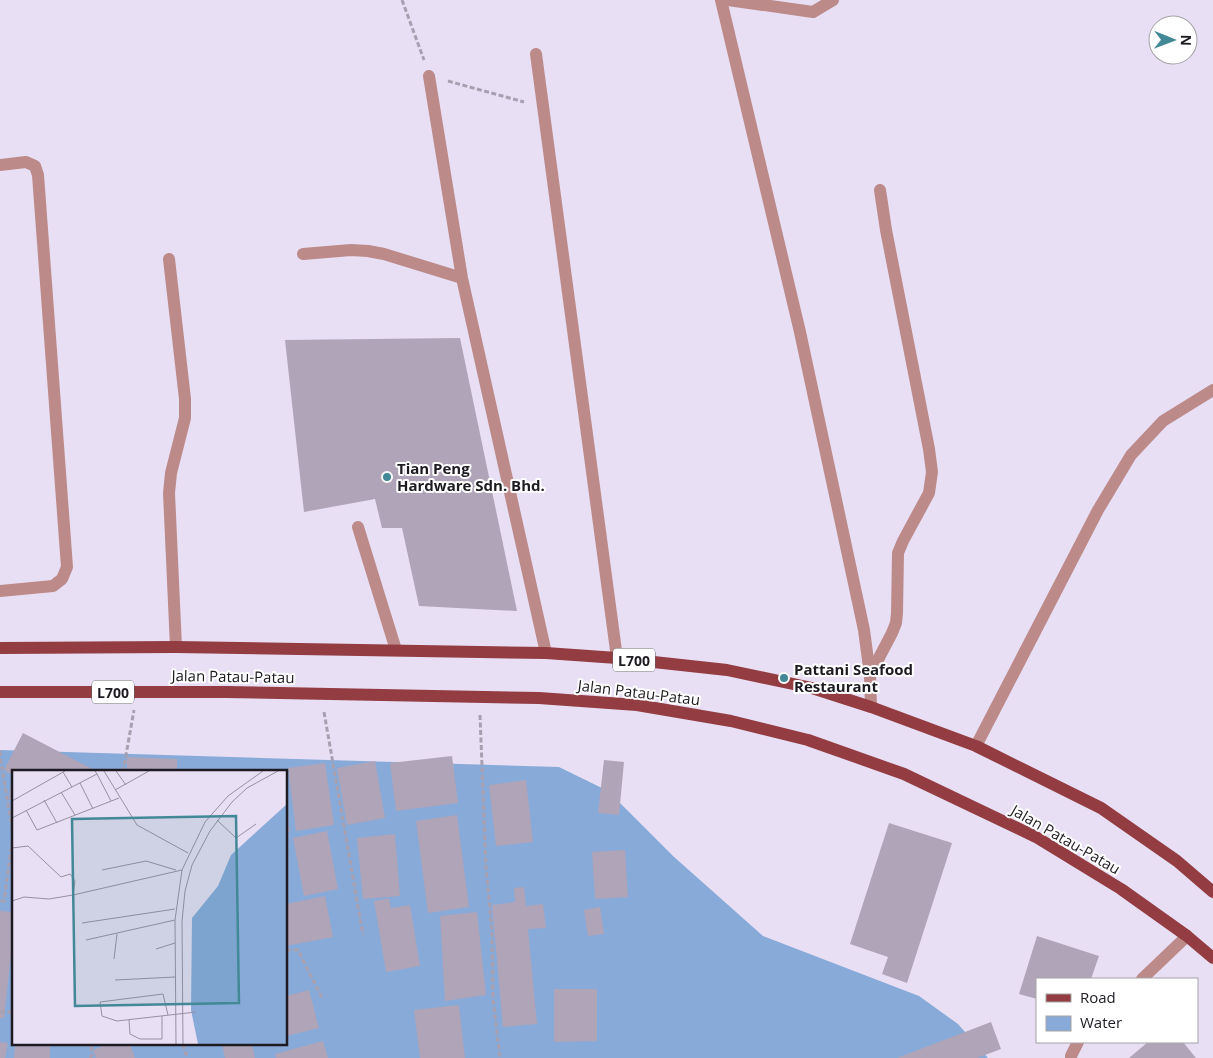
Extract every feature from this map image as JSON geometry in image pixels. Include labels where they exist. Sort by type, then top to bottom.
[{"type":"main road","name":"Jalan Patau-Patau","points":[[0,648],[176,647],[546,652],[727,670],[812,688],[976,746],[1101,808],[1177,862],[1213,892]]},
{"type":"main road","name":"Jalan Patau-Patau","points":[[0,692],[226,692],[539,698],[637,705],[731,721],[808,740],[904,774],[1036,837],[1121,889],[1187,936],[1213,958]]},
{"type":"street","points":[[722,0],[804,351],[864,630],[870,675],[871,708]]},
{"type":"street","points":[[728,0],[813,12],[834,0]]},
{"type":"street","points":[[536,54],[616,658]]},
{"type":"street","points":[[429,76],[462,278],[546,652]]},
{"type":"street","points":[[0,165],[26,162],[35,166],[38,175],[67,567],[62,579],[53,586],[0,591]]},
{"type":"street","points":[[870,675],[896,623],[898,553],[929,493],[932,472],[880,190]]},
{"type":"street","points":[[303,254],[351,250],[368,251],[384,254],[462,278]]},
{"type":"street","points":[[169,259],[185,399],[185,418],[171,473],[169,493],[176,647]]},
{"type":"street","points":[[976,746],[1098,510],[1131,455],[1163,421],[1213,390]]},
{"type":"street","points":[[358,527],[396,650]]},
{"type":"street","points":[[1143,978],[1187,936]]},
{"type":"street","points":[[1071,1058],[1078,1043]]},
{"type":"path","points":[[402,0],[429,76],[544,108]]},
{"type":"path","points":[[123,770],[137,692]]},
{"type":"path","points":[[321,694],[363,935]]},
{"type":"path","points":[[479,697],[486,868],[492,932],[493,999],[500,1058]]},
{"type":"path","points":[[0,751],[12,828]]},
{"type":"path","points":[[0,901],[4,901],[12,841]]},
{"type":"path","points":[[288,950],[298,950],[323,1000]]},
{"type":"path","points":[[90,1058],[92,1056],[91,1046]]},
{"type":"water","points":[[0,750],[559,767],[608,791],[673,856],[763,936],[919,996],[958,1024],[988,1058],[0,1058]]},
{"type":"building","points":[[460,338],[517,611],[419,606],[402,528],[382,528],[375,499],[304,512],[285,340]]},
{"type":"building","points":[[23,733],[94,770],[12,770],[12,775],[4,770]]},
{"type":"building","points":[[452,756],[458,803],[396,811],[390,763]]},
{"type":"building","points":[[127,757],[177,759],[177,770],[127,770]]},
{"type":"building","points":[[604,760],[624,762],[619,815],[598,813]]},
{"type":"building","points":[[375,761],[385,818],[347,825],[337,768]]},
{"type":"building","points":[[325,763],[334,825],[296,831],[288,768]]},
{"type":"building","points":[[12,775],[12,800],[9,799]]},
{"type":"building","points":[[526,780],[533,842],[496,846],[489,785]]},
{"type":"building","points":[[457,815],[469,907],[428,913],[416,821]]},
{"type":"building","points":[[889,823],[952,843],[907,983],[882,974],[888,957],[850,944]]},
{"type":"building","points":[[327,831],[338,889],[304,896],[293,838]]},
{"type":"building","points":[[395,834],[400,896],[363,899],[357,838]]},
{"type":"building","points":[[625,850],[628,897],[595,899],[592,852]]},
{"type":"building","points":[[524,887],[526,906],[543,904],[546,928],[528,929],[537,1024],[503,1027],[492,905],[515,902],[514,888]]},
{"type":"building","points":[[325,896],[333,937],[288,946],[288,904]]},
{"type":"building","points":[[389,898],[391,908],[410,905],[420,966],[386,972],[374,901]]},
{"type":"building","points":[[600,907],[604,934],[588,936],[584,910]]},
{"type":"building","points":[[0,911],[12,912],[12,945],[4,1018],[0,1018]]},
{"type":"building","points":[[477,912],[486,995],[445,1001],[440,916]]},
{"type":"building","points":[[1037,936],[1099,956],[1091,978],[1036,978],[1036,999],[1019,994]]},
{"type":"building","points":[[554,989],[597,989],[597,1041],[554,1042]]},
{"type":"building","points":[[309,990],[319,1028],[288,1036],[288,995]]},
{"type":"building","points":[[459,1005],[465,1058],[420,1058],[414,1010]]},
{"type":"building","points":[[991,1022],[1001,1049],[977,1058],[897,1058]]},
{"type":"building","points":[[323,1041],[328,1058],[276,1058],[275,1054]]},
{"type":"building","points":[[0,1042],[8,1043],[5,1058],[0,1058]]},
{"type":"building","points":[[1147,1043],[1184,1043],[1196,1058],[1129,1058]]},
{"type":"building","points":[[15,1046],[50,1046],[50,1058],[14,1058]]},
{"type":"building","points":[[103,1046],[131,1046],[135,1058],[96,1058],[93,1050]]},
{"type":"building","points":[[222,1046],[252,1046],[255,1058],[225,1058]]},
{"type":"place","name":"Tian Peng Hardware Sdn. Bhd.","points":[[387,477]]},
{"type":"place","name":"Pattani Seafood Restaurant","points":[[784,678]]}]
